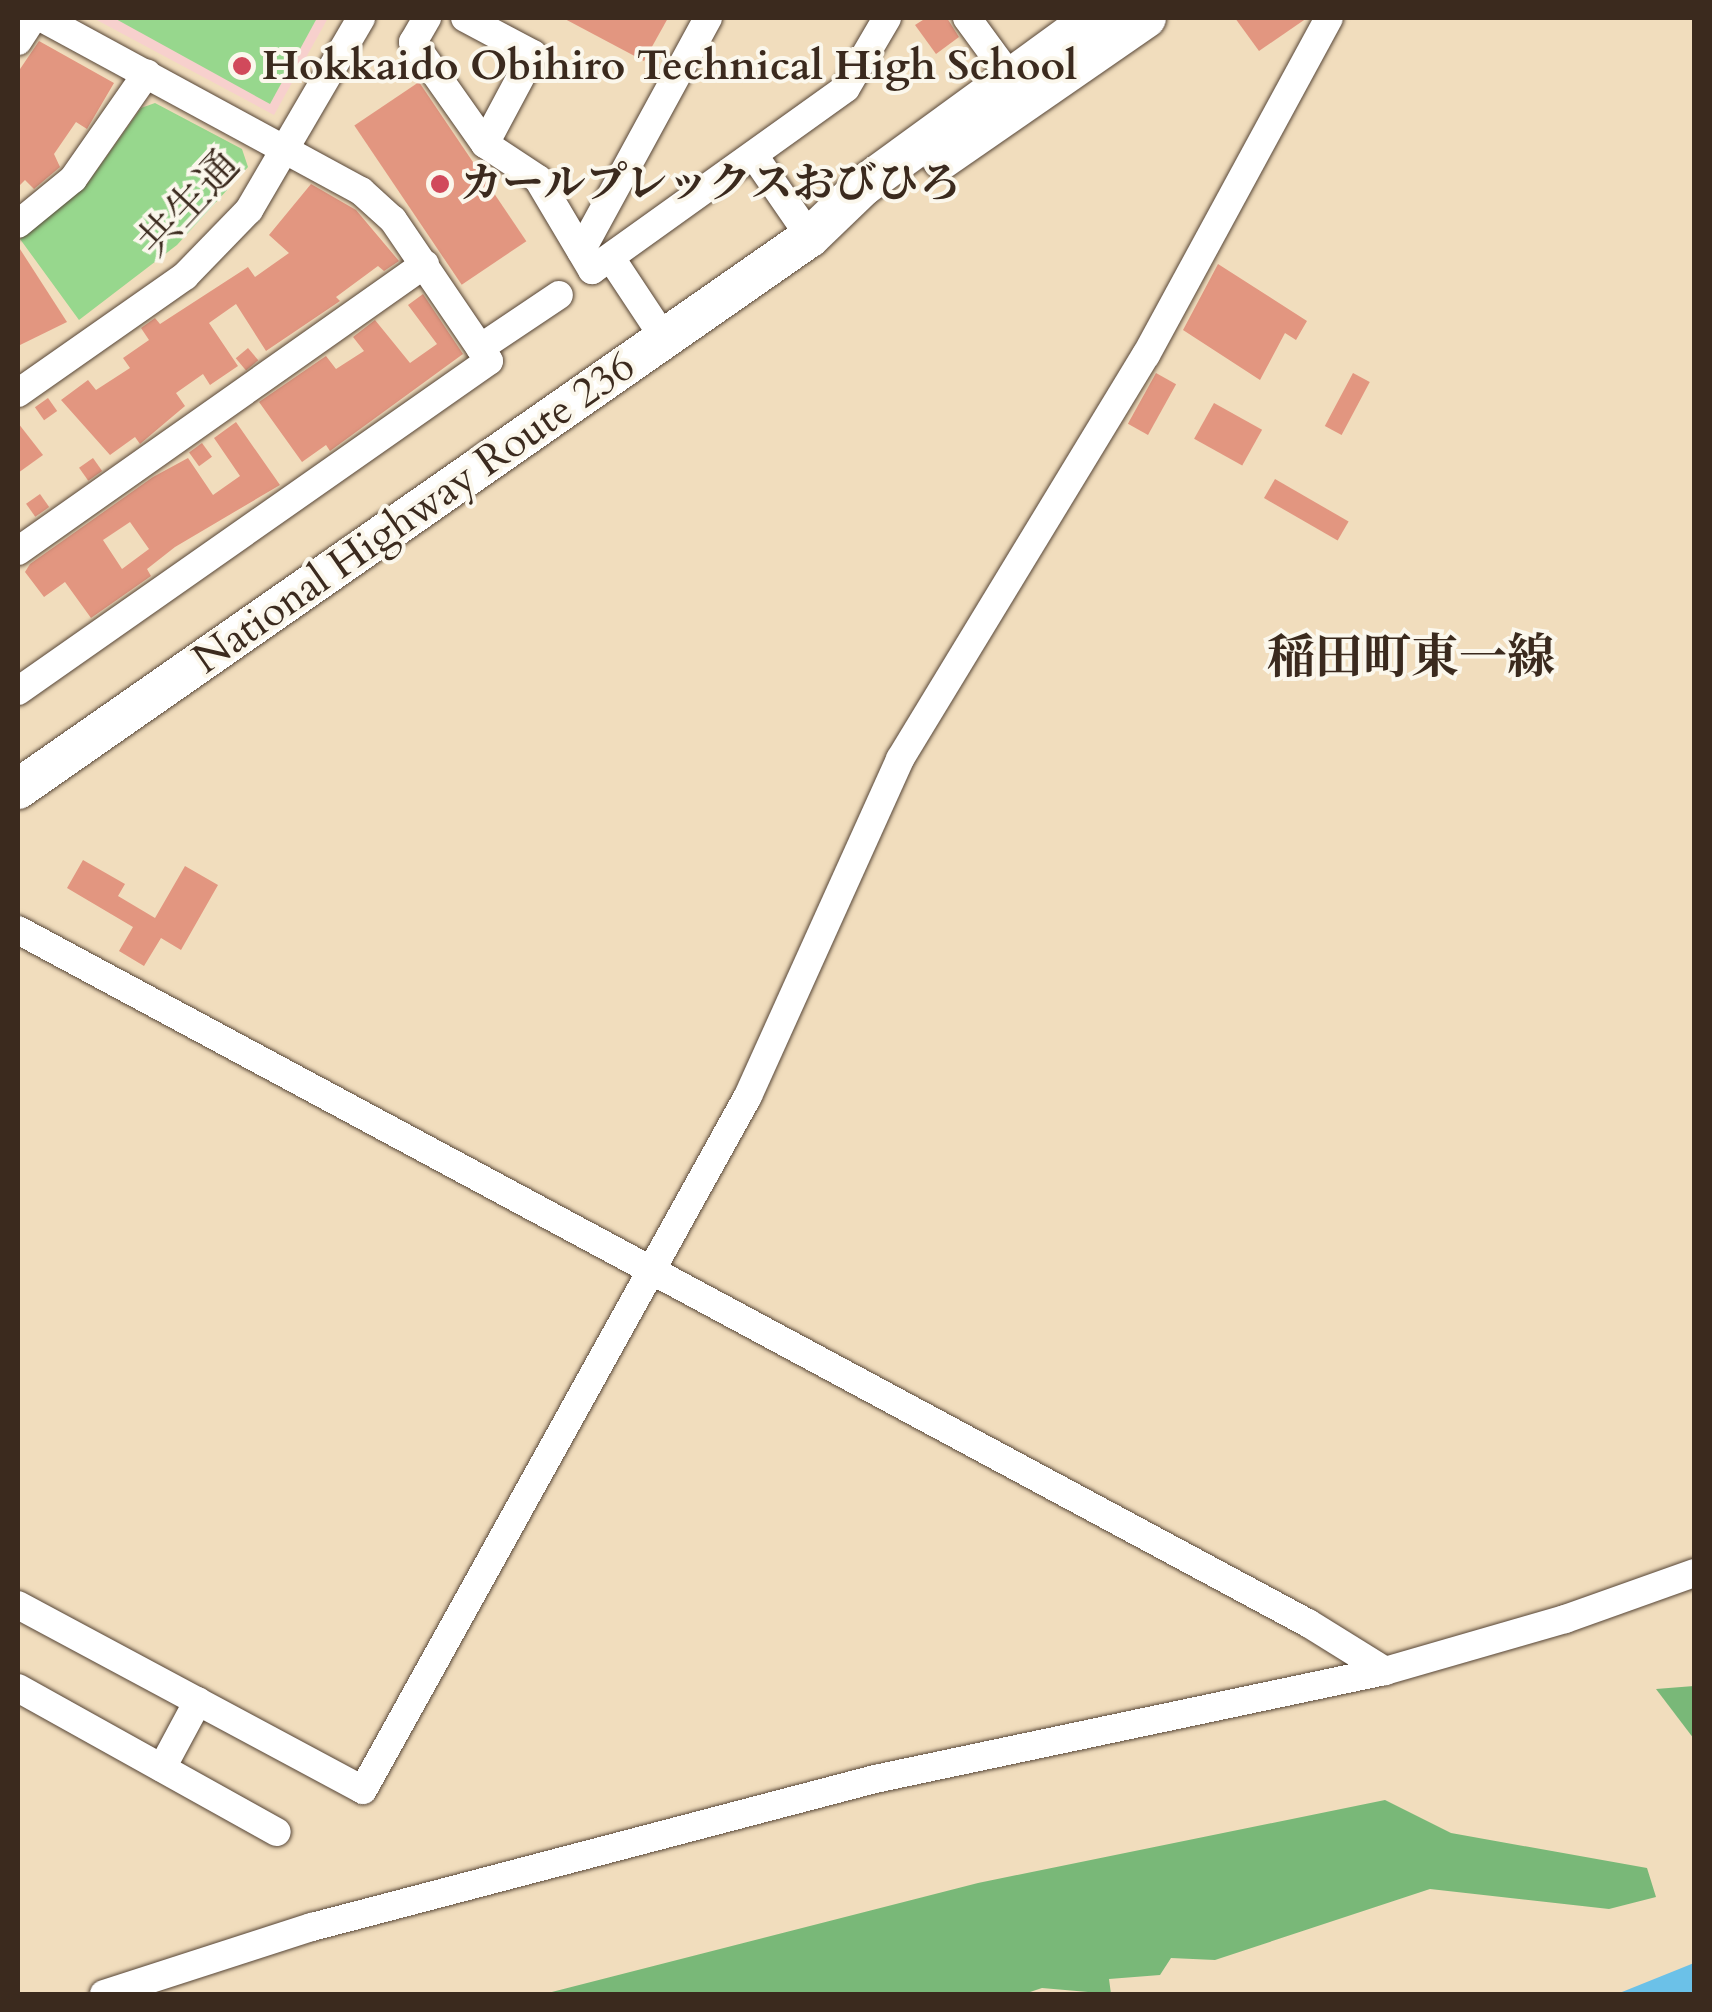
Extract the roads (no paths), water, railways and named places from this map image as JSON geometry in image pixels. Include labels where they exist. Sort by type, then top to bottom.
[{"type":"highway","name":"National Highway Route 236","points":[[1018,88],[1092,18]]},
{"type":"highway","name":"National Highway Route 236","points":[[18,789],[810,237],[863,186],[1018,88],[1146,18]]},
{"type":"street","points":[[18,41],[33,18]]},
{"type":"street","points":[[18,691],[489,361],[425,264],[362,192],[43,18]]},
{"type":"street","name":"共生通","points":[[18,393],[186,276],[249,210],[290,150],[361,18]]},
{"type":"street","points":[[427,18],[413,42],[486,144],[538,179],[592,270],[755,157],[846,88],[887,18]]},
{"type":"street","points":[[466,18],[533,54],[486,144]]},
{"type":"street","points":[[581,251],[708,18]]},
{"type":"street","points":[[966,18],[1018,88]]},
{"type":"street","points":[[18,1604],[364,1790],[654,1274],[748,1096],[900,759],[1146,355],[1329,18]]},
{"type":"street","points":[[18,224],[72,179],[146,73]]},
{"type":"street","points":[[755,157],[810,237]]},
{"type":"street","points":[[611,258],[664,338]]},
{"type":"street","points":[[18,550],[425,264]]},
{"type":"street","points":[[480,348],[559,295]]},
{"type":"street","points":[[18,930],[1386,1670]]},
{"type":"street","points":[[104,1994],[312,1927],[875,1779],[1386,1670],[1566,1620],[1694,1573]]},
{"type":"street","points":[[18,1688],[277,1832]]},
{"type":"street","points":[[162,1768],[198,1702]]},
{"type":"water","points":[[1694,1963],[1694,1994],[1617,1994]]},
{"type":"place","name":"Hokkaido Obihiro Technical High School","points":[[242,66]]},
{"type":"place","name":"カールプレックスおびひろ","points":[[440,184]]},
{"type":"district","name":"稲田町東一線","points":[[1411,658]]}]
